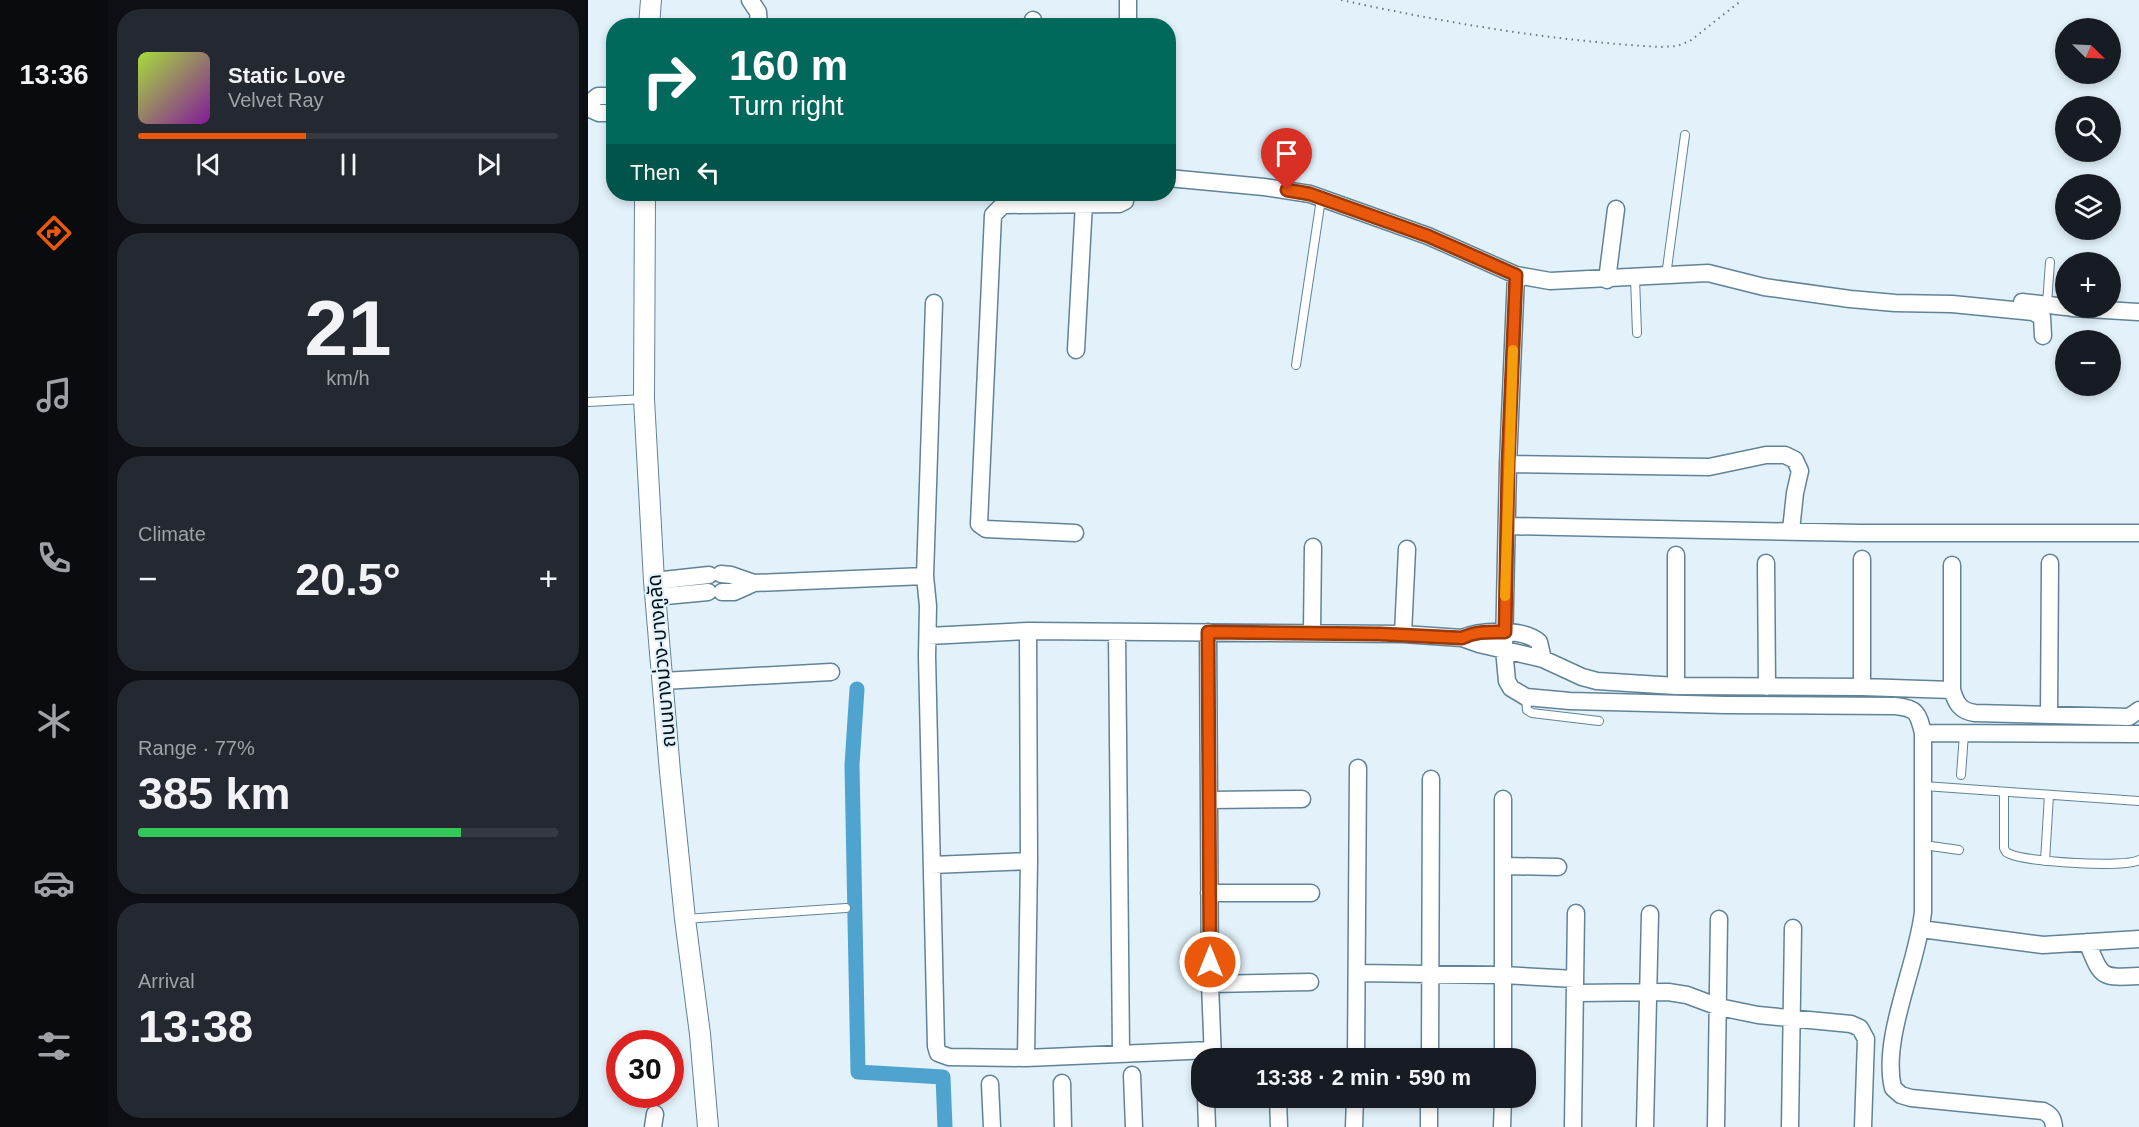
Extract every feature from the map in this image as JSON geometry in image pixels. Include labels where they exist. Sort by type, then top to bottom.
[{"type":"street","points":[[650,18],[651,0]]},
{"type":"street","points":[[750,0],[758,12],[758,18]]},
{"type":"street","points":[[1128,0],[1128,18]]},
{"type":"street","points":[[606,96],[598,96],[588,106],[599,113],[606,113]]},
{"type":"street","points":[[1176,179],[1310,194],[1428,236],[1516,275],[1550,281],[1607,280],[1726,270],[1768,280],[1863,294],[1941,295],[2055,305]]},
{"type":"street","name":"ถนนบางม่วง-บางคูลัด","points":[[645,201],[644,399],[654,589],[685,919],[700,1034],[708,1127]]},
{"type":"street","points":[[1075,533],[986,529],[978,522],[993,215],[1003,205],[1119,204],[1125,201]]},
{"type":"street","points":[[1076,350],[1084,203]]},
{"type":"street","points":[[1607,280],[1616,209]]},
{"type":"street","points":[[1708,273],[1764,286],[1850,299],[1952,304],[2033,312],[2042,317],[2043,336]]},
{"type":"street","points":[[1516,275],[1504,640],[1507,681],[1517,693],[1526,697],[1570,701],[1895,706],[1907,707],[1915,711],[1919,716],[1923,733],[1924,845],[1921,929],[1889,1063],[1893,1088],[1901,1095],[1911,1098],[2043,1111],[2049,1114],[2054,1127]]},
{"type":"street","points":[[934,303],[925,576],[928,606],[937,1050],[941,1055],[950,1057],[1026,1058],[1121,1053],[1191,1055]]},
{"type":"street","points":[[2121,311],[2138,312]]},
{"type":"street","points":[[1508,464],[1709,467],[1766,455],[1785,455],[1795,460],[1800,471],[1791,530]]},
{"type":"street","points":[[1507,526],[1860,533],[2139,533]]},
{"type":"street","points":[[1312,632],[1313,547]]},
{"type":"street","points":[[1403,634],[1407,549]]},
{"type":"street","points":[[1676,555],[1676,686]]},
{"type":"street","points":[[1862,559],[1862,687]]},
{"type":"street","points":[[1766,563],[1767,687]]},
{"type":"street","points":[[2049,715],[2050,563]]},
{"type":"street","points":[[1952,565],[1952,690],[1956,704],[1968,712],[2049,715],[2129,717],[2139,710]]},
{"type":"street","points":[[654,589],[715,575],[731,575],[754,583],[925,576]]},
{"type":"street","points":[[654,589],[734,592],[754,583]]},
{"type":"street","points":[[927,636],[1028,631],[1312,632],[1462,638],[1479,644],[1535,638],[1539,642],[1543,659],[1582,677],[1597,681],[1676,686],[1952,690]]},
{"type":"street","points":[[1026,1058],[1029,861],[1028,631]]},
{"type":"street","points":[[1117,632],[1121,1053]]},
{"type":"street","points":[[1208,632],[1212,1048]]},
{"type":"street","points":[[662,681],[831,672]]},
{"type":"street","points":[[1923,733],[2139,734]]},
{"type":"street","points":[[1356,1048],[1358,768]]},
{"type":"street","points":[[1430,1048],[1431,779]]},
{"type":"street","points":[[1209,800],[1302,799]]},
{"type":"street","points":[[1503,799],[1503,1048]]},
{"type":"street","points":[[932,865],[1029,861]]},
{"type":"street","points":[[1504,866],[1558,867]]},
{"type":"street","points":[[1209,893],[1311,893]]},
{"type":"street","points":[[1573,1127],[1576,913]]},
{"type":"street","points":[[1645,1127],[1650,914]]},
{"type":"street","points":[[1716,1127],[1719,919]]},
{"type":"street","points":[[1790,1127],[1793,928]]},
{"type":"street","points":[[1921,929],[2043,945],[2139,939]]},
{"type":"street","points":[[2087,942],[2101,973],[2109,977],[2139,976]]},
{"type":"street","points":[[1357,973],[1503,975],[1575,986],[1687,995],[1719,1007],[1792,1020],[1851,1024],[1860,1028],[1866,1039],[1863,1127]]},
{"type":"street","points":[[1210,984],[1310,982]]},
{"type":"street","points":[[1132,1076],[1134,1127]]},
{"type":"street","points":[[1062,1083],[1063,1127]]},
{"type":"street","points":[[990,1084],[992,1127]]},
{"type":"street","points":[[1207,1108],[1208,1127]]},
{"type":"street","points":[[1278,1108],[1279,1127]]},
{"type":"street","points":[[1354,1127],[1355,1108]]},
{"type":"street","points":[[1429,1108],[1429,1127]]},
{"type":"street","points":[[1502,1127],[1503,1108]]},
{"type":"lane","points":[[1666,276],[1685,135]]},
{"type":"lane","points":[[1296,365],[1321,199]]},
{"type":"lane","points":[[2047,304],[2050,262]]},
{"type":"lane","points":[[1635,278],[1636,333]]},
{"type":"lane","points":[[588,402],[644,399]]},
{"type":"lane","points":[[1526,697],[1527,710],[1532,713],[1599,721]]},
{"type":"lane","points":[[1961,775],[1964,734]]},
{"type":"lane","points":[[1924,786],[2139,801]]},
{"type":"lane","points":[[2004,792],[2006,852],[2045,861],[2122,863],[2139,860]]},
{"type":"lane","points":[[2045,861],[2049,795]]},
{"type":"lane","points":[[1924,845],[1959,850]]},
{"type":"lane","points":[[685,919],[846,908]]},
{"type":"path","points":[[1341,0],[1439,21],[1547,37],[1660,47],[1677,46],[1690,41],[1742,0]]},
{"type":"waterway","points":[[857,689],[852,765],[858,1072],[943,1077],[945,1127]]},
{"type":"slow traffic","points":[[1505,596],[1513,350]]},
{"type":"route","points":[[1210,962],[1208,632],[1403,634],[1462,638],[1483,632],[1505,632],[1508,464],[1516,275],[1428,236],[1310,194],[1287,190]]}]
